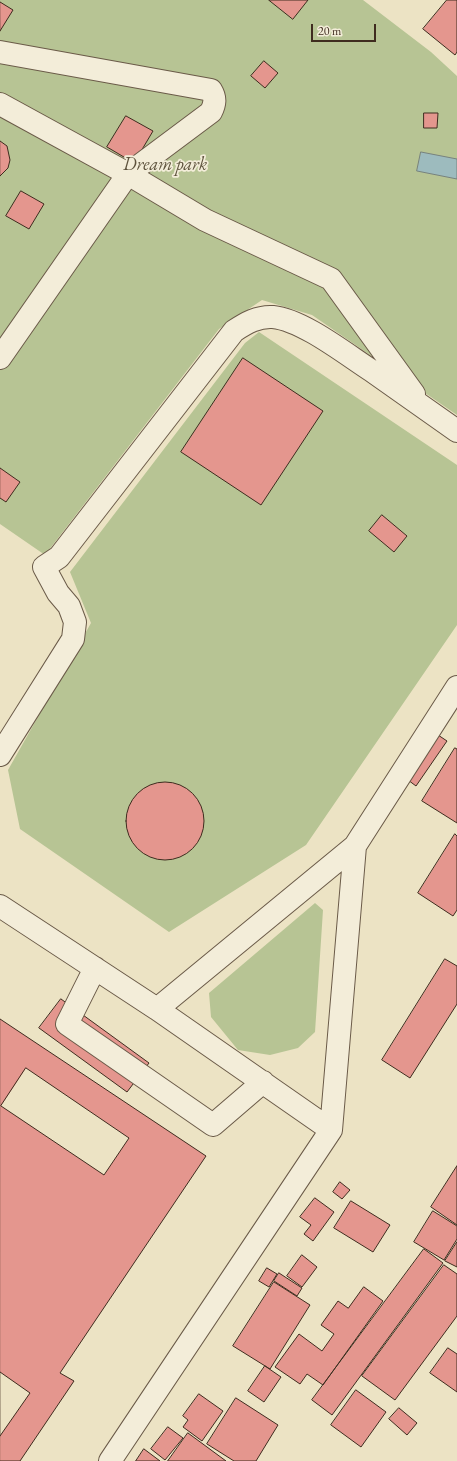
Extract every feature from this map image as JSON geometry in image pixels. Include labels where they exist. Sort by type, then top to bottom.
[{"type":"lane","points":[[0,52],[211,90],[214,94],[215,104],[211,112],[128,174],[0,358]]},
{"type":"lane","points":[[0,104],[128,174],[205,220],[331,279],[423,407]]},
{"type":"lane","points":[[0,755],[73,638],[75,622],[69,606],[58,593],[44,567],[59,557],[234,331],[246,323],[260,318],[274,317],[296,324],[324,338],[457,430]]},
{"type":"lane","points":[[157,1009],[355,846],[457,687]]},
{"type":"lane","points":[[110,1461],[331,1130],[355,846]]},
{"type":"lane","points":[[0,906],[157,1009],[331,1130]]},
{"type":"lane","points":[[94,968],[68,1024],[213,1125],[263,1082]]},
{"type":"green space","name":"Dream park","points":[[0,0],[363,0],[431,52],[457,76],[457,415],[312,315],[262,300],[219,329],[45,555],[0,524]]},
{"type":"green space","points":[[259,332],[457,465],[457,625],[306,845],[169,932],[20,829],[8,770],[91,623],[70,572],[245,343]]},
{"type":"green space","points":[[315,903],[323,910],[315,1032],[298,1048],[270,1055],[238,1050],[211,1017],[209,993]]},
{"type":"water","points":[[421,152],[457,159],[457,179],[417,171]]},
{"type":"building","points":[[269,0],[308,0],[293,19]]},
{"type":"building","points":[[447,0],[457,0],[457,52],[455,55],[423,29]]},
{"type":"building","points":[[0,2],[13,10],[0,31]]},
{"type":"building","points":[[264,61],[278,73],[265,88],[251,76]]},
{"type":"building","points":[[424,113],[438,113],[437,128],[424,128]]},
{"type":"building","points":[[126,116],[153,131],[134,163],[107,147]]},
{"type":"building","points":[[0,141],[7,146],[10,160],[8,168],[0,176]]},
{"type":"building","points":[[21,191],[44,204],[29,229],[6,216]]},
{"type":"building","points":[[243,358],[323,411],[261,505],[181,452]]},
{"type":"building","points":[[0,468],[20,482],[6,502],[0,498]]},
{"type":"building","points":[[382,515],[407,536],[394,552],[369,531]]},
{"type":"building","points":[[435,733],[447,741],[416,786],[404,777]]},
{"type":"building","points":[[455,748],[457,749],[457,823],[422,801]]},
{"type":"building","points":[[157,782],[173,782],[187,788],[198,799],[204,813],[204,829],[198,843],[187,854],[173,860],[157,860],[143,854],[132,843],[126,829],[126,813],[132,799],[143,788]]},
{"type":"building","points":[[455,834],[457,836],[457,910],[453,916],[418,893]]},
{"type":"building","points":[[445,959],[457,966],[457,1004],[410,1078],[382,1060]]},
{"type":"building","points":[[61,999],[149,1063],[127,1092],[39,1028]]},
{"type":"building","points":[[0,1019],[206,1156],[60,1373],[74,1381],[20,1461],[0,1461]],"holes":[[[26,1068],[129,1138],[104,1175],[1,1106]]]},
{"type":"building","points":[[457,1166],[457,1225],[431,1207]]},
{"type":"building","points":[[340,1182],[350,1190],[342,1199],[333,1192]]},
{"type":"building","points":[[315,1198],[334,1212],[313,1241],[304,1234],[311,1225],[300,1217]]},
{"type":"building","points":[[351,1201],[390,1225],[373,1252],[334,1228]]},
{"type":"building","points":[[433,1211],[457,1226],[457,1239],[444,1260],[414,1242]]},
{"type":"building","points":[[457,1242],[457,1267],[445,1261]]},
{"type":"building","points":[[424,1249],[443,1263],[332,1415],[312,1400]]},
{"type":"building","points":[[302,1255],[317,1267],[302,1287],[287,1276]]},
{"type":"building","points":[[444,1265],[457,1274],[457,1316],[395,1400],[362,1376]]},
{"type":"building","points":[[267,1268],[277,1274],[269,1287],[259,1281]]},
{"type":"building","points":[[279,1273],[302,1288],[297,1296],[274,1281]]},
{"type":"building","points":[[274,1282],[310,1305],[270,1369],[233,1346]]},
{"type":"building","points":[[364,1287],[383,1301],[323,1385],[307,1374],[300,1384],[275,1367],[299,1334],[322,1351],[334,1334],[321,1325],[338,1301],[348,1308]]},
{"type":"building","points":[[448,1348],[457,1354],[457,1392],[430,1373]]},
{"type":"building","points":[[265,1366],[281,1377],[264,1402],[248,1391]]},
{"type":"building","points":[[0,1372],[30,1393],[0,1436]]},
{"type":"building","points":[[356,1390],[386,1412],[361,1447],[331,1425]]},
{"type":"building","points":[[199,1394],[223,1411],[202,1441],[183,1427],[188,1420],[183,1416]]},
{"type":"building","points":[[236,1398],[278,1425],[256,1461],[234,1461],[207,1444]]},
{"type":"building","points":[[399,1408],[417,1423],[407,1435],[389,1419]]},
{"type":"building","points":[[168,1427],[183,1438],[165,1460],[151,1449]]},
{"type":"building","points":[[188,1433],[226,1461],[168,1461]]},
{"type":"building","points":[[144,1449],[160,1461],[136,1461]]}]
